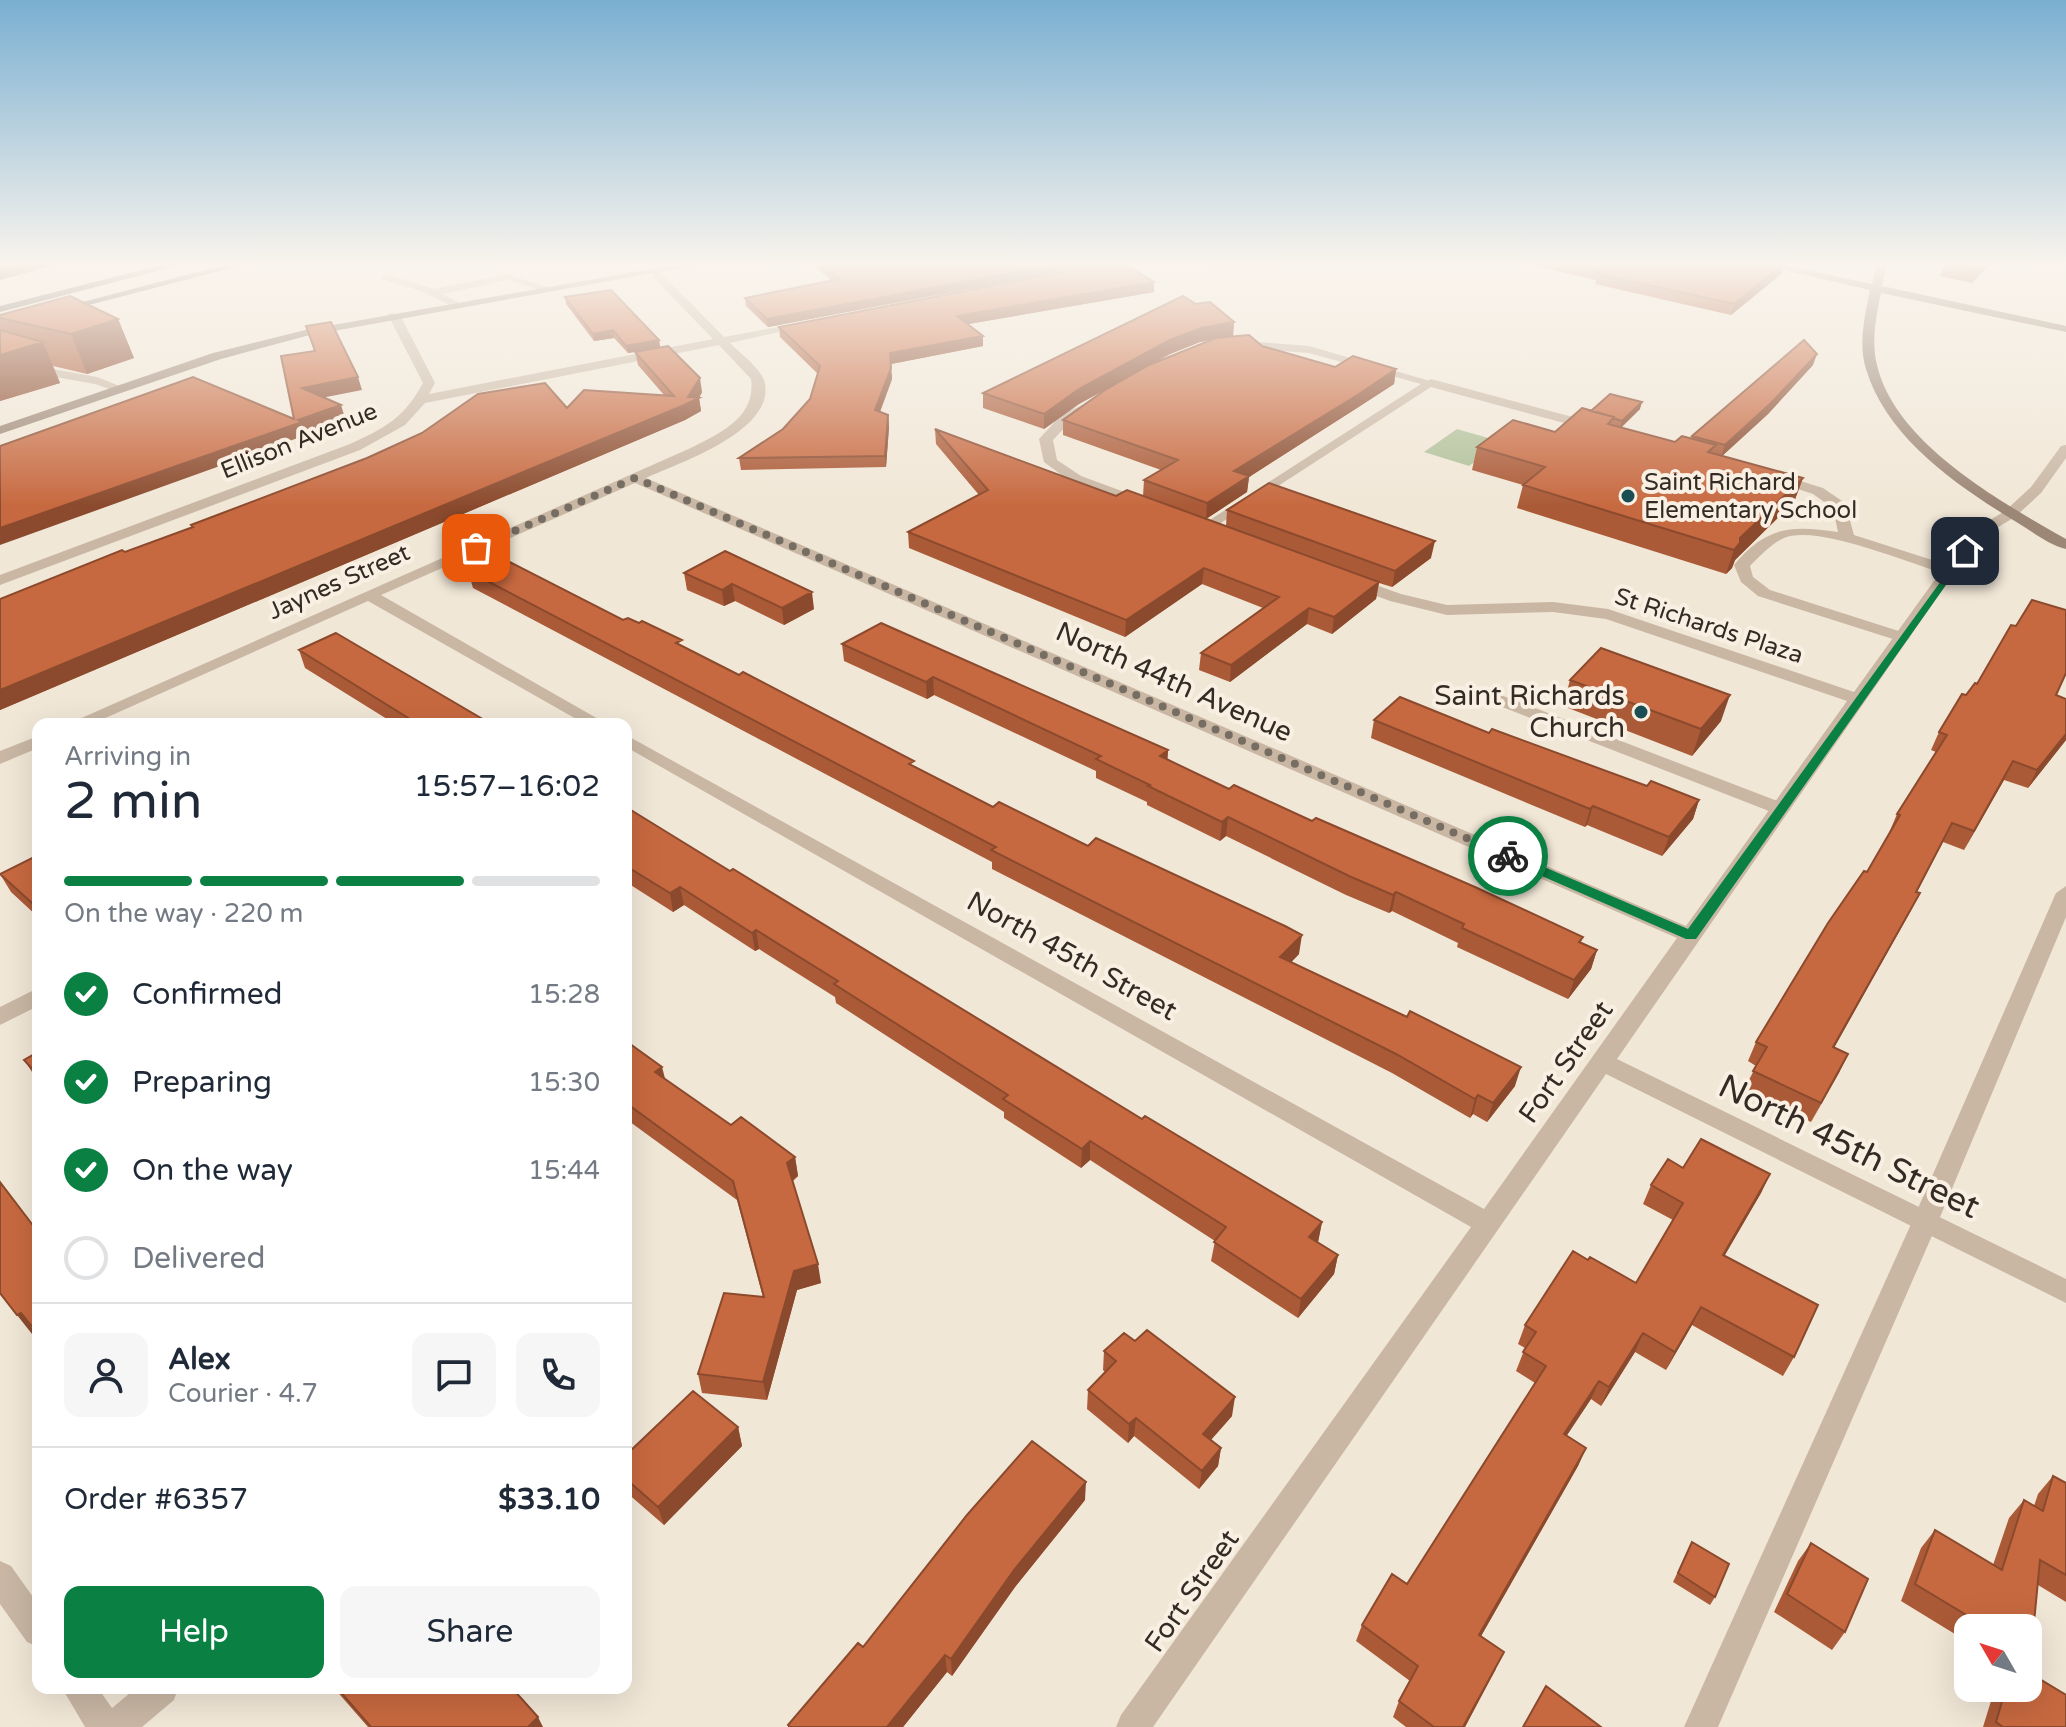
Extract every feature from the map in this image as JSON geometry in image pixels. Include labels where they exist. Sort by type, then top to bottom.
[{"type":"main road","points":[[0,430],[259,345]]},
{"type":"main road","points":[[1870,345],[1871,370],[1879,389],[1896,415],[1921,443],[2010,514],[2066,545]]},
{"type":"street","points":[[409,345],[429,383],[420,400]]},
{"type":"street","points":[[420,400],[703,345]]},
{"type":"street","name":"Jaynes Street","points":[[91,718],[722,437],[751,414],[758,401],[757,378],[724,345]]},
{"type":"street","points":[[1215,345],[1239,345]]},
{"type":"street","points":[[1279,345],[1608,431]]},
{"type":"street","points":[[16,366],[97,381],[121,389]]},
{"type":"street","points":[[1206,528],[1431,383]]},
{"type":"street","name":"Ellison Avenue","points":[[0,580],[355,447],[398,423],[416,409],[420,400]]},
{"type":"street","points":[[1094,403],[1066,418],[1046,439],[1051,462],[1076,479],[1163,512]]},
{"type":"street","name":"Fort Street","points":[[1133,1727],[1949,570],[1980,532],[2010,514],[2036,490],[2066,449]]},
{"type":"street","points":[[1753,471],[1818,491],[1840,506],[1847,538]]},
{"type":"street","name":"North 44th Avenue","points":[[635,478],[1691,936]]},
{"type":"street","points":[[1902,637],[1764,593],[1746,579],[1742,565],[1765,542],[1781,532],[1847,538],[1949,570]]},
{"type":"street","name":"St Richards Plaza","points":[[1341,578],[1396,598],[1447,610],[1553,607],[1608,614],[1859,699]]},
{"type":"street","points":[[369,595],[587,718]]},
{"type":"street","points":[[1493,697],[1781,809]]},
{"type":"street","name":"North 45th Street","points":[[632,743],[1488,1224]]},
{"type":"street","points":[[0,758],[32,744]]},
{"type":"street","points":[[1701,1727],[1925,1222],[2066,893]]},
{"type":"street","points":[[0,1017],[32,999]]},
{"type":"street","name":"North 45th Street","points":[[1602,1062],[2066,1292]]},
{"type":"street","points":[[0,1577],[32,1622]]},
{"type":"street","points":[[82,1694],[105,1727]]},
{"type":"street","points":[[116,1727],[155,1694]]},
{"type":"green space","points":[[1457,429],[1502,442],[1469,466],[1424,452]]},
{"type":"building","points":[[0,345],[34,345],[0,355]]},
{"type":"building","points":[[313,345],[342,345],[358,377],[302,388],[341,405],[298,420],[302,422],[0,528],[0,446],[193,377],[294,419],[281,356],[315,351]]},
{"type":"building","points":[[797,345],[936,345],[890,353],[891,368],[875,410],[888,415],[885,456],[739,458],[783,429],[810,399],[820,366]]},
{"type":"building","points":[[1083,345],[1161,345],[1079,389],[1044,414],[983,393]]},
{"type":"building","points":[[1200,345],[1260,345],[1335,367],[1353,356],[1396,369],[1234,471],[1249,476],[1207,503],[1144,480],[1178,460],[1063,420],[1105,390],[1149,365]]},
{"type":"building","points":[[1799,345],[1808,345],[1817,354],[1771,403],[1725,445],[1692,436]]},
{"type":"building","points":[[668,346],[700,378],[688,397],[699,398],[0,690],[0,599],[367,458],[422,433],[478,394],[545,383],[567,408],[584,390],[674,396],[635,352]]},
{"type":"building","points":[[1610,394],[1642,402],[1622,421],[1591,411]]},
{"type":"building","points":[[1582,408],[1614,417],[1608,424],[1675,442],[1682,436],[1716,445],[1708,452],[1803,478],[1740,538],[1734,550],[1523,485],[1545,467],[1477,447],[1513,420],[1555,432]]},
{"type":"building","points":[[935,429],[1116,496],[1127,490],[1379,582],[1334,617],[1309,608],[1231,665],[1201,653],[1279,597],[1204,568],[1126,620],[908,532],[988,490]]},
{"type":"building","points":[[1269,483],[1435,541],[1395,571],[1227,510]]},
{"type":"building","points":[[725,551],[812,592],[782,608],[732,584],[722,590],[684,573]]},
{"type":"building","points":[[500,557],[623,620],[642,621],[682,640],[676,643],[739,675],[743,672],[914,761],[909,764],[993,807],[999,802],[1088,846],[1096,838],[1285,926],[1302,935],[1280,957],[1407,1017],[1410,1011],[1521,1067],[1493,1103],[1478,1095],[1475,1099],[1396,1054],[991,850],[996,847],[468,571]]},
{"type":"building","points":[[2032,600],[2066,610],[2066,673],[2056,695],[2066,699],[2066,734],[2037,770],[2013,761],[1974,831],[1952,823],[1916,892],[1920,893],[1833,1047],[1848,1054],[1821,1103],[1753,1071],[1767,1047],[1756,1042],[1828,923],[1864,871],[1867,872],[1900,815],[1897,814],[1947,735],[1939,732],[1962,694],[1966,695],[1977,684],[2011,625],[2016,626]]},
{"type":"building","points":[[881,623],[1168,750],[1160,756],[1229,789],[1234,785],[1312,821],[1316,818],[1475,887],[1583,937],[1579,942],[1597,950],[1574,980],[1462,928],[1464,924],[1396,892],[1393,895],[1349,876],[1228,817],[1222,822],[1096,759],[1101,756],[933,677],[926,682],[842,644]]},
{"type":"building","points":[[336,633],[481,718],[408,718],[299,650]]},
{"type":"building","points":[[1601,648],[1730,695],[1701,729],[1570,680]]},
{"type":"building","points":[[1400,697],[1489,733],[1492,729],[1647,786],[1651,781],[1699,800],[1669,837],[1593,806],[1590,809],[1374,720]]},
{"type":"building","points":[[632,811],[1142,1119],[1145,1116],[1322,1222],[1309,1237],[1338,1255],[1301,1299],[1214,1242],[1226,1227],[1090,1141],[1082,1149],[1003,1099],[1008,1095],[834,984],[838,981],[756,930],[752,933],[680,887],[670,893],[632,870]]},
{"type":"building","points":[[32,858],[32,903],[0,874]]},
{"type":"building","points":[[632,1045],[662,1067],[655,1072],[731,1125],[741,1117],[795,1157],[787,1163],[818,1264],[794,1271],[763,1382],[698,1374],[724,1293],[764,1297],[733,1181],[632,1107]]},
{"type":"building","points":[[32,1055],[32,1069],[24,1060]]},
{"type":"building","points":[[1701,1139],[1770,1174],[1723,1255],[1818,1305],[1794,1357],[1701,1307],[1675,1352],[1643,1333],[1609,1387],[1599,1381],[1564,1434],[1586,1448],[1479,1635],[1504,1652],[1463,1727],[1434,1727],[1399,1701],[1418,1666],[1362,1625],[1392,1574],[1407,1584],[1546,1366],[1523,1352],[1536,1332],[1525,1325],[1573,1251],[1636,1283],[1683,1203],[1651,1185],[1668,1159],[1683,1168]]},
{"type":"building","points":[[0,1182],[32,1224],[32,1327],[21,1313],[17,1315],[0,1293]]},
{"type":"building","points":[[1147,1330],[1235,1397],[1203,1434],[1221,1448],[1202,1471],[1136,1418],[1129,1424],[1088,1390],[1116,1361],[1104,1351],[1124,1333],[1135,1341]]},
{"type":"building","points":[[693,1391],[738,1427],[658,1507],[632,1484],[632,1449]]},
{"type":"building","points":[[1032,1441],[1086,1482],[1014,1570],[951,1659],[945,1655],[887,1727],[790,1727],[788,1725],[858,1643],[863,1647],[967,1515]]},
{"type":"building","points":[[2053,1476],[2066,1483],[2066,1575],[2040,1560],[2035,1614],[1965,1614],[1915,1584],[1935,1530],[2002,1570],[2024,1500],[2043,1511]]},
{"type":"building","points":[[1692,1542],[1729,1564],[1715,1597],[1678,1573]]},
{"type":"building","points":[[1811,1543],[1868,1579],[1845,1632],[1787,1594]]},
{"type":"building","points":[[2042,1680],[2066,1695],[2066,1727],[2003,1727],[1996,1722],[2002,1702],[2042,1702]]},
{"type":"building","points":[[1546,1686],[1601,1727],[1523,1727]]},
{"type":"building","points":[[342,1694],[517,1694],[538,1717],[528,1727],[371,1727]]},
{"type":"way so far","points":[[476,548],[635,478],[1508,856]]},
{"type":"place","name":"Saint Richard Elementary School","points":[[1628,496]]},
{"type":"place","name":"Saint Richards Church","points":[[1641,712]]},
{"type":"route","points":[[1508,856],[1691,936],[1965,551]]}]
